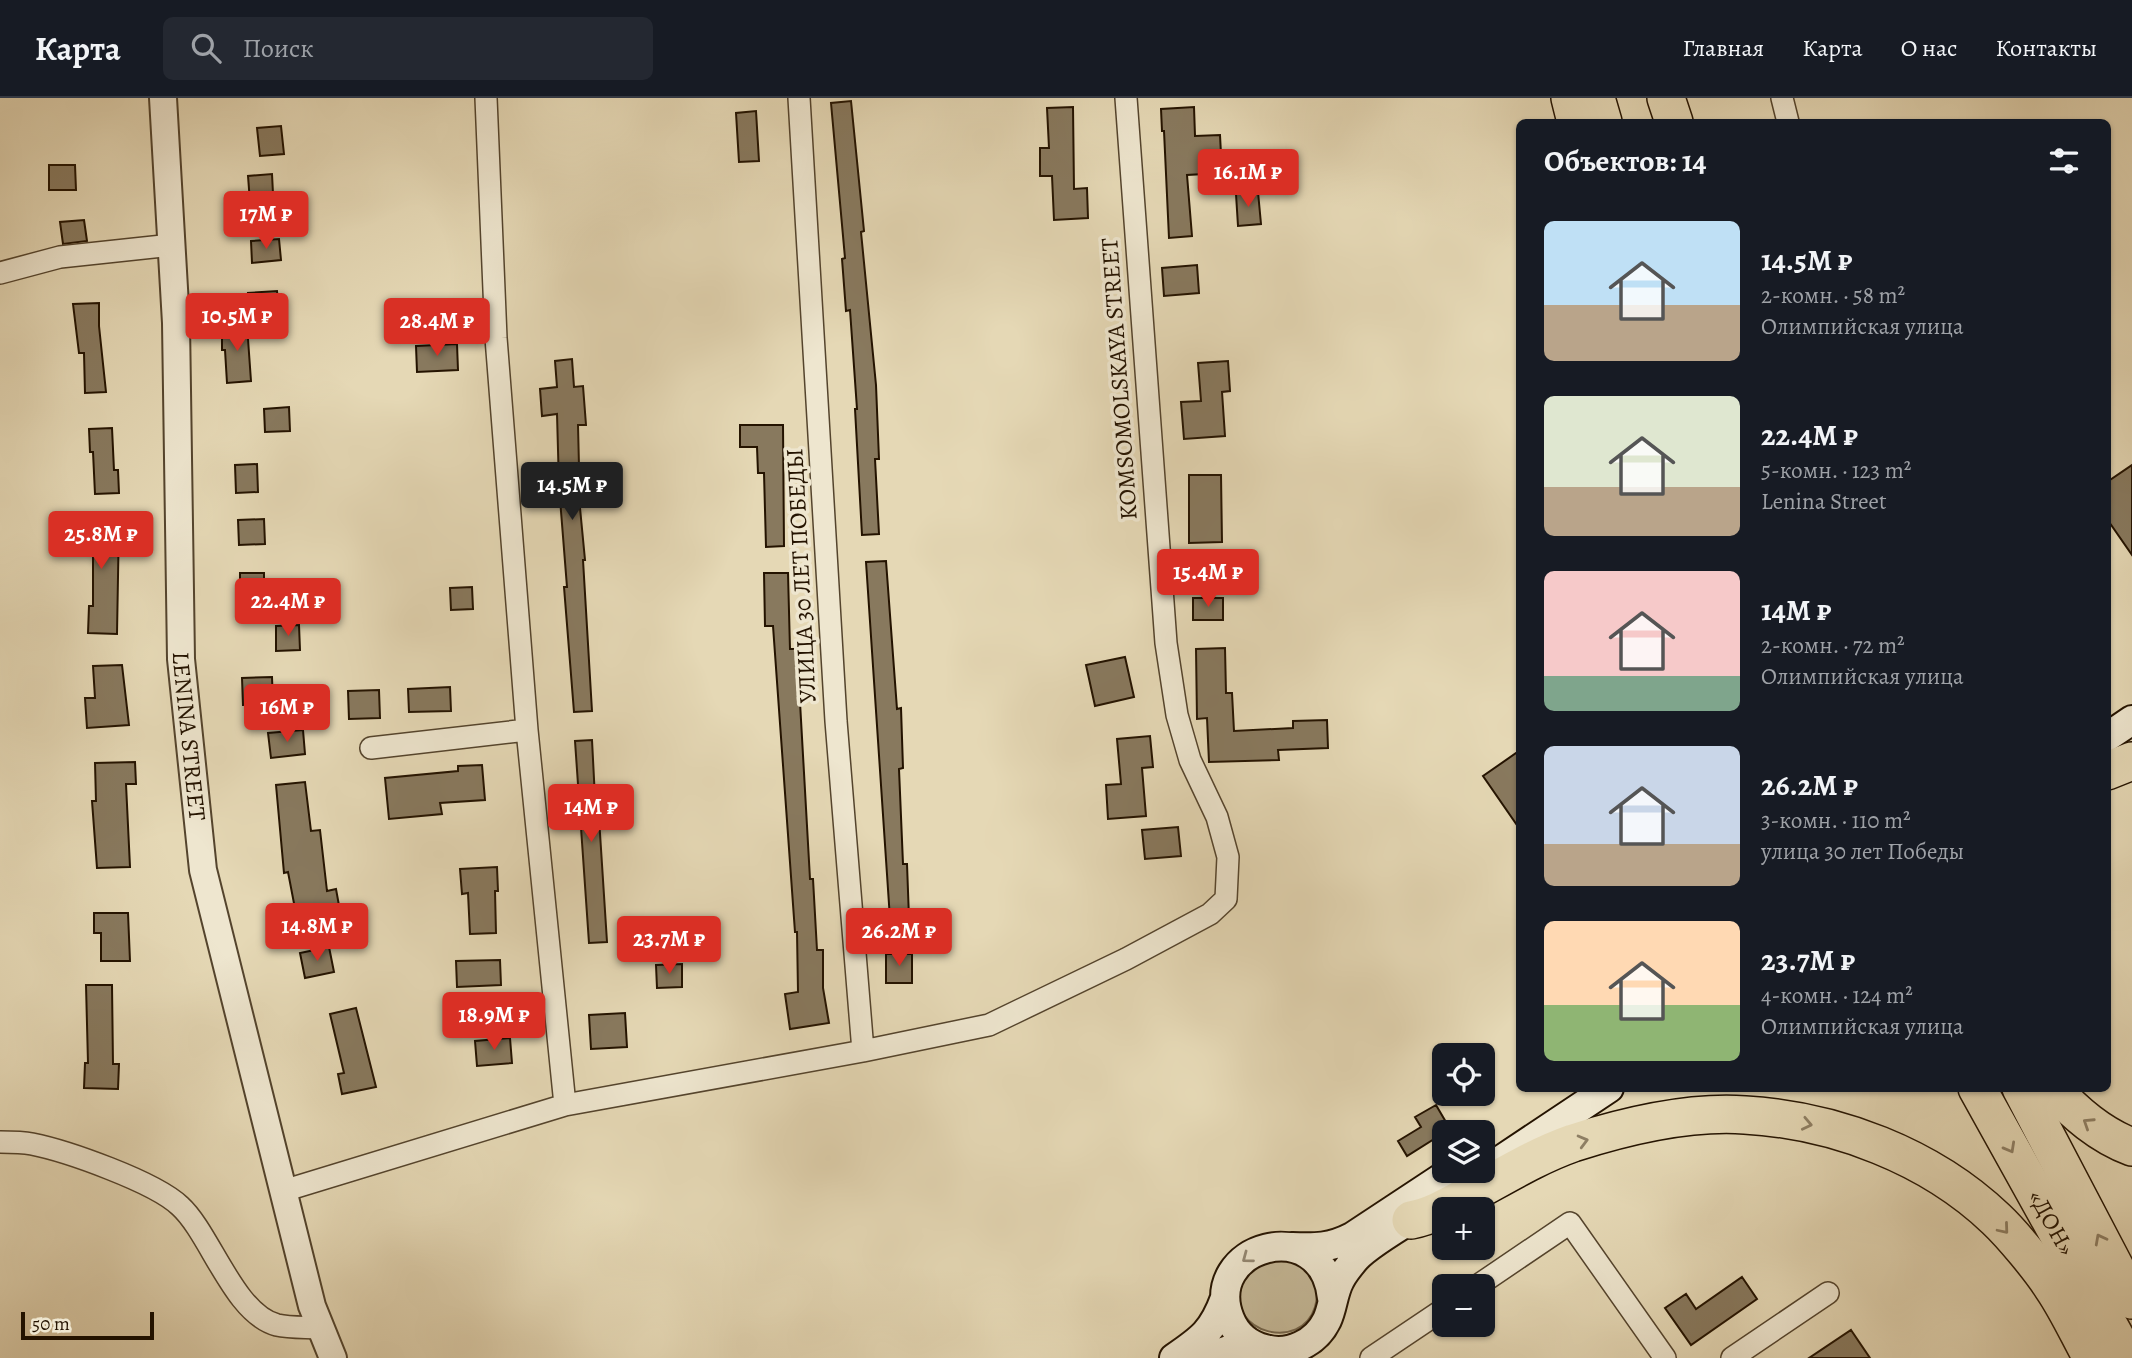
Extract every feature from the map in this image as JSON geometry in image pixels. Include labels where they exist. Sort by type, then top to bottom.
[{"type":"highway","points":[[1570,98],[1575,119]]},
{"type":"highway","points":[[1597,98],[1601,119]]},
{"type":"highway","points":[[1644,98],[1649,119]]},
{"type":"highway","points":[[1666,98],[1673,119]]},
{"type":"highway","points":[[2111,769],[2132,761]]},
{"type":"highway","name":"«ДОН»","points":[[1979,1092],[2127,1358]]},
{"type":"highway","name":"«ДОН»","points":[[2023,1092],[2132,1300]]},
{"type":"highway","points":[[2056,1092],[2078,1116],[2119,1142],[2132,1147]]},
{"type":"highway","points":[[1410,1220],[1431,1216],[1534,1158],[1574,1143],[1689,1117],[1744,1115],[1793,1121],[1830,1129],[1874,1144],[1922,1166],[1959,1189],[1997,1219],[2053,1287],[2092,1358]]},
{"type":"main road","points":[[2111,734],[2132,720]]},
{"type":"main road","points":[[2111,757],[2132,743]]},
{"type":"main road","points":[[1495,1142],[1570,1092]]},
{"type":"main road","points":[[1207,1358],[1237,1347],[1274,1353],[1290,1350],[1312,1340],[1326,1321],[1341,1277],[1357,1256],[1603,1092]]},
{"type":"main road","points":[[1174,1358],[1200,1340],[1217,1320],[1231,1275],[1245,1257],[1267,1247],[1320,1249],[1334,1246],[1434,1183]]},
{"type":"main road","points":[[1290,1247],[1302,1251],[1320,1265],[1331,1287],[1332,1298]]},
{"type":"main road","points":[[1226,1298],[1227,1310],[1237,1331],[1245,1340],[1274,1353]]},
{"type":"street","name":"LENINA STREET","points":[[163,98],[176,336],[181,659],[203,870],[283,1191],[320,1328],[333,1358]]},
{"type":"street","points":[[486,98],[496,338],[527,730],[565,1105]]},
{"type":"street","name":"УЛИЦА 30 ЛЕТ ПОБЕДЫ","points":[[799,98],[836,721],[863,1051]]},
{"type":"street","name":"KOMSOMOLSKAYA STREET","points":[[863,1051],[989,1025],[1126,959],[1210,914],[1226,898],[1228,857],[1217,817],[1190,760],[1177,715],[1166,643],[1126,98]]},
{"type":"street","points":[[1782,98],[1787,119]]},
{"type":"street","points":[[0,273],[60,257],[172,245]]},
{"type":"street","points":[[371,748],[527,730]]},
{"type":"street","points":[[283,1191],[565,1105],[863,1051]]},
{"type":"street","points":[[0,1142],[41,1146],[150,1186],[181,1206],[233,1287],[253,1310],[275,1325],[320,1328]]},
{"type":"street","points":[[1495,1274],[1570,1223],[1665,1358]]},
{"type":"street","points":[[1732,1358],[1828,1293]]},
{"type":"street","points":[[1371,1358],[1432,1317]]},
{"type":"shaded area","points":[[1291,1258],[1308,1273],[1315,1284],[1315,1307],[1307,1321],[1296,1329],[1282,1333],[1268,1331],[1245,1316],[1239,1303],[1240,1287],[1254,1264]]},
{"type":"building","points":[[851,101],[864,231],[861,232],[876,385],[879,459],[875,459],[879,534],[862,535],[850,310],[846,311],[842,259],[845,258],[831,103]]},
{"type":"building","points":[[1073,107],[1074,189],[1087,188],[1088,218],[1054,220],[1052,176],[1040,176],[1040,148],[1049,148],[1047,108]]},
{"type":"building","points":[[1194,107],[1195,136],[1220,135],[1222,173],[1187,175],[1192,236],[1169,238],[1161,109]]},
{"type":"building","points":[[756,111],[759,161],[739,162],[736,113]]},
{"type":"building","points":[[281,126],[284,154],[260,156],[257,128]]},
{"type":"building","points":[[49,165],[75,165],[76,190],[49,190]]},
{"type":"building","points":[[272,174],[274,213],[251,215],[248,176]]},
{"type":"building","points":[[1258,192],[1261,224],[1238,226],[1236,194]]},
{"type":"building","points":[[84,220],[87,241],[63,244],[60,222]]},
{"type":"building","points":[[279,239],[281,260],[252,263],[251,241]]},
{"type":"building","points":[[1197,265],[1199,293],[1164,296],[1162,268]]},
{"type":"building","points":[[277,291],[279,313],[249,315],[248,293]]},
{"type":"building","points":[[99,303],[106,392],[85,393],[84,353],[79,353],[73,304]]},
{"type":"building","points":[[222,325],[247,325],[251,381],[227,383],[225,350],[222,350]]},
{"type":"building","points":[[457,344],[458,370],[417,372],[416,346]]},
{"type":"building","points":[[572,359],[574,387],[583,386],[586,425],[578,425],[592,711],[574,712],[564,587],[567,587],[559,486],[557,414],[542,416],[540,389],[557,387],[555,361]]},
{"type":"building","points":[[1228,361],[1230,391],[1222,392],[1225,436],[1184,439],[1181,402],[1201,401],[1198,363]]},
{"type":"building","points":[[289,407],[290,431],[265,432],[264,409]]},
{"type":"building","points":[[740,425],[783,425],[784,546],[766,547],[764,473],[758,473],[757,447],[740,447]]},
{"type":"building","points":[[112,428],[114,470],[118,470],[119,493],[95,494],[89,429]]},
{"type":"building","points":[[257,464],[258,492],[236,493],[235,465]]},
{"type":"building","points":[[2132,465],[2132,555],[2111,525],[2111,479]]},
{"type":"building","points":[[1189,475],[1221,475],[1222,542],[1189,543]]},
{"type":"building","points":[[264,519],[265,544],[239,545],[238,520]]},
{"type":"building","points":[[75,520],[119,520],[117,634],[88,633],[89,606],[93,606],[93,555],[75,555]]},
{"type":"building","points":[[886,561],[897,709],[901,708],[903,768],[899,769],[903,864],[907,864],[909,918],[890,919],[866,562]]},
{"type":"building","points":[[1214,561],[1240,561],[1240,588],[1214,588]]},
{"type":"building","points":[[240,573],[264,573],[264,593],[240,593]]},
{"type":"building","points":[[764,573],[788,573],[790,649],[797,649],[810,879],[813,879],[817,950],[823,950],[823,988],[829,1023],[790,1029],[785,994],[798,992],[797,932],[773,626],[765,626]]},
{"type":"building","points":[[472,587],[473,609],[451,610],[450,588]]},
{"type":"building","points":[[1193,598],[1223,598],[1223,620],[1193,620]]},
{"type":"building","points":[[299,625],[300,650],[276,651],[276,626]]},
{"type":"building","points":[[1225,648],[1226,693],[1232,693],[1234,731],[1293,728],[1293,721],[1327,720],[1328,748],[1278,750],[1279,760],[1209,762],[1207,718],[1197,719],[1196,649]]},
{"type":"building","points":[[1125,657],[1134,697],[1095,706],[1086,665]]},
{"type":"building","points":[[122,665],[129,725],[87,728],[85,698],[95,698],[93,666]]},
{"type":"building","points":[[272,677],[273,704],[243,705],[242,678]]},
{"type":"building","points":[[450,687],[451,711],[409,712],[408,689]]},
{"type":"building","points":[[379,690],[380,718],[349,719],[348,691]]},
{"type":"building","points":[[303,730],[305,754],[271,758],[268,733]]},
{"type":"building","points":[[1150,736],[1153,767],[1142,768],[1146,816],[1108,819],[1106,785],[1121,784],[1117,739]]},
{"type":"building","points":[[592,740],[607,942],[589,943],[575,741]]},
{"type":"building","points":[[1516,753],[1516,824],[1483,776]]},
{"type":"building","points":[[135,762],[136,784],[126,784],[130,867],[97,868],[92,801],[96,801],[95,763]]},
{"type":"building","points":[[482,765],[485,800],[440,803],[442,814],[389,819],[385,778],[458,771],[458,766]]},
{"type":"building","points":[[305,782],[311,831],[320,830],[327,891],[336,889],[340,911],[297,919],[288,872],[284,873],[276,785]]},
{"type":"building","points":[[1178,827],[1181,856],[1145,859],[1142,830]]},
{"type":"building","points":[[497,867],[496,933],[470,934],[468,893],[462,894],[460,869]]},
{"type":"building","points":[[94,913],[128,913],[130,961],[101,961],[101,933],[94,933]]},
{"type":"building","points":[[329,947],[334,972],[305,978],[300,953]]},
{"type":"building","points":[[886,954],[912,954],[912,983],[886,983]]},
{"type":"building","points":[[500,960],[501,985],[457,987],[456,961]]},
{"type":"building","points":[[682,964],[682,987],[657,988],[656,965]]},
{"type":"building","points":[[86,985],[112,985],[113,1064],[119,1064],[118,1089],[84,1088],[85,1063],[88,1063]]},
{"type":"building","points":[[356,1008],[376,1087],[342,1094],[338,1074],[344,1073],[330,1014]]},
{"type":"building","points":[[625,1013],[627,1047],[591,1049],[589,1015]]},
{"type":"building","points":[[510,1038],[512,1063],[477,1066],[475,1041]]},
{"type":"building","points":[[1437,1106],[1445,1120],[1432,1120],[1432,1140],[1407,1156],[1398,1141],[1421,1127],[1415,1117]]},
{"type":"building","points":[[1742,1277],[1757,1299],[1691,1345],[1665,1308],[1686,1294],[1696,1309]]},
{"type":"building","points":[[1851,1330],[1870,1358],[1809,1358]]}]
